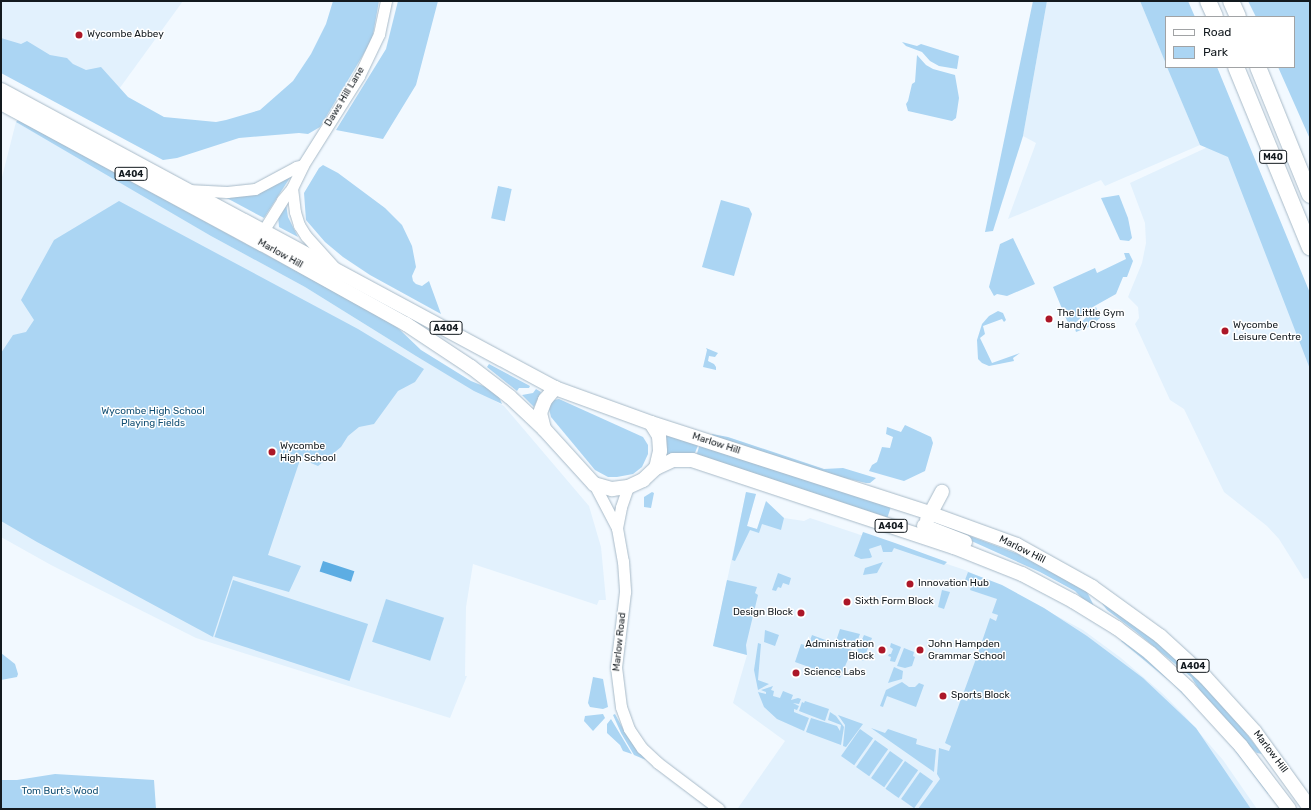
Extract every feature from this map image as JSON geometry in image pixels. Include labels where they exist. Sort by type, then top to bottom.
[{"type":"highway","points":[[1208,1],[1215,16]]},
{"type":"highway","points":[[1231,1],[1238,16]]},
{"type":"highway","name":"M40","points":[[1236,68],[1310,247]]},
{"type":"highway","name":"M40","points":[[1258,68],[1310,195]]},
{"type":"main road","name":"Marlow Hill","points":[[1,90],[188,190],[406,324],[458,358],[510,397],[544,429],[594,484],[612,488],[628,487],[642,480],[656,468],[673,460],[692,460],[954,547],[1013,571],[1073,601],[1117,628],[1150,653],[1188,688],[1241,746],[1289,809]]},
{"type":"main road","name":"Marlow Hill","points":[[1,102],[263,237],[336,269],[555,388],[651,423],[927,512],[1017,545],[1092,587],[1160,636],[1206,677],[1255,732],[1310,808]]},
{"type":"main road","points":[[544,429],[540,420],[540,413],[545,400],[555,388]]},
{"type":"main road","points":[[651,423],[659,436],[660,451],[656,468]]},
{"type":"main road","points":[[927,512],[942,492]]},
{"type":"main road","name":"A404","points":[[924,526],[927,512]]},
{"type":"main road","name":"A404","points":[[908,532],[924,526],[986,551],[1013,571]]},
{"type":"street","name":"Daws Hill Lane","points":[[263,237],[282,200],[292,188],[303,165],[360,76],[379,34],[386,1]]},
{"type":"street","points":[[188,190],[228,192],[254,188],[303,165]]},
{"type":"street","points":[[292,188],[295,212],[299,225],[306,236],[336,269]]},
{"type":"street","name":"Marlow Road","points":[[594,484],[617,528],[623,561],[625,592],[616,667],[620,707],[629,729],[642,748],[658,763],[719,809]]},
{"type":"street","name":"Marlow Road","points":[[617,528],[621,507],[628,487]]},
{"type":"shaded area","name":"Wycombe Abbey","points":[[1,1],[183,1],[98,118],[1,70]]},
{"type":"shaded area","points":[[1047,1],[1140,1],[1165,61],[1165,68],[1168,68],[1200,145],[1105,186],[1101,180],[1008,219],[1036,143],[1023,136]]},
{"type":"shaded area","name":"Wycombe High School","points":[[16,122],[139,192],[211,236],[305,287],[416,356],[504,406],[589,506],[601,547],[606,600],[599,600],[597,605],[473,564],[466,607],[465,676],[467,676],[450,718],[196,638],[51,565],[1,537],[1,181]]},
{"type":"shaded area","points":[[1223,140],[1310,332],[1310,581],[1308,578],[1304,579],[1279,539],[1267,526],[1224,492],[1184,409],[1170,400],[1135,324],[1139,318],[1138,307],[1128,297],[1142,263],[1146,243],[1145,223],[1130,183]]},
{"type":"shaded area","name":"John Hampden Grammar School","points":[[746,492],[756,494],[747,526],[757,529],[764,509],[784,518],[804,521],[810,518],[965,570],[1003,587],[1083,630],[1121,658],[1162,693],[1184,715],[1223,760],[1257,809],[739,809],[738,808],[785,741],[733,703],[747,655],[713,646]]},
{"type":"green space","points":[[333,1],[379,1],[372,40],[320,127],[308,134],[299,133],[239,138],[177,158],[163,160],[1,73],[1,38],[21,44],[27,41],[50,55],[67,58],[73,64],[86,70],[101,67],[128,97],[164,117],[216,122],[226,120],[260,110],[293,81],[311,54],[326,24]]},
{"type":"green space","points":[[398,1],[438,1],[416,85],[383,139],[336,130],[386,49]]},
{"type":"green space","points":[[1033,1],[1047,1],[1023,136],[993,231],[985,232]]},
{"type":"green space","points":[[1140,1],[1188,1],[1195,16],[1165,16],[1165,62]]},
{"type":"green space","points":[[1248,1],[1310,1],[1310,139],[1278,68],[1295,68],[1295,16],[1256,16]]},
{"type":"green space","points":[[902,42],[917,46],[921,44],[959,56],[957,69],[939,66],[930,61],[922,52],[906,46]]},
{"type":"green space","points":[[917,55],[926,65],[933,69],[955,75],[959,98],[956,118],[952,121],[908,111],[906,104],[912,84],[915,82]]},
{"type":"green space","points":[[1167,68],[1217,68],[1310,293],[1310,369],[1228,157],[1200,145]]},
{"type":"green space","points":[[18,120],[370,311],[398,328],[421,350],[471,381],[493,390],[499,397],[502,404],[474,391],[305,287],[211,236],[16,122]]},
{"type":"green space","points":[[323,165],[338,173],[385,208],[402,225],[412,246],[416,267],[412,276],[413,281],[422,286],[429,281],[441,314],[370,275],[343,257],[325,242],[306,220],[304,193],[319,168]]},
{"type":"green space","points":[[293,173],[264,218],[223,196]]},
{"type":"green space","points":[[498,186],[512,189],[505,221],[491,218]]},
{"type":"green space","points":[[1119,195],[1128,218],[1132,238],[1129,241],[1120,240],[1101,198]]},
{"type":"green space","points":[[721,200],[749,208],[752,214],[734,276],[702,267]]},
{"type":"green space","name":"Wycombe High School Playing Fields","points":[[119,201],[358,329],[424,369],[415,382],[398,391],[374,424],[359,427],[348,436],[341,447],[318,466],[311,463],[310,458],[306,455],[301,457],[268,555],[301,566],[289,592],[233,576],[213,637],[1,521],[1,353],[13,335],[26,332],[34,320],[21,300],[54,240]]},
{"type":"green space","points":[[286,204],[288,217],[298,237],[279,227],[278,216]]},
{"type":"green space","points":[[1013,238],[1035,284],[1007,296],[997,294],[994,296],[989,287],[1000,244]]},
{"type":"green space","points":[[1124,253],[1129,253],[1133,261],[1127,277],[1123,277],[1116,294],[1091,308],[1070,328],[1053,287],[1095,268],[1097,273],[1126,259]]},
{"type":"green space","points":[[1096,307],[1100,318],[1091,326],[1076,332],[1075,329]]},
{"type":"green space","points":[[998,311],[1003,313],[1006,320],[1004,322],[1002,319],[983,326],[985,334],[980,338],[992,363],[1020,353],[1013,358],[1014,361],[989,366],[982,363],[978,359],[977,340],[982,324],[989,316]]},
{"type":"green space","points":[[706,348],[718,353],[715,357],[709,356],[708,361],[714,364],[716,370],[703,367],[707,350]]},
{"type":"green space","points":[[489,364],[530,386],[529,388],[519,388],[517,391],[487,367]]},
{"type":"green space","points":[[536,389],[541,392],[534,407],[522,395],[533,393]]},
{"type":"green space","points":[[559,399],[643,437],[648,445],[648,454],[642,467],[633,474],[617,477],[608,477],[595,470],[551,417],[548,405],[553,400]]},
{"type":"green space","points":[[905,425],[931,437],[933,443],[925,471],[904,481],[869,471],[872,465],[877,462],[882,447],[890,448],[893,437],[886,434],[887,427],[901,432]]},
{"type":"green space","points":[[663,433],[699,443],[694,455],[665,457]]},
{"type":"green space","points":[[712,434],[728,437],[824,469],[843,468],[876,478],[870,483],[866,483],[809,470],[712,436]]},
{"type":"green space","points":[[700,444],[891,506],[887,518],[696,455]]},
{"type":"green space","points":[[652,492],[654,493],[651,508],[644,507],[644,497]]},
{"type":"green space","points":[[746,492],[756,494],[747,526],[757,529],[766,501],[784,518],[781,530],[762,524],[759,533],[750,530],[735,561],[732,560]]},
{"type":"green space","points":[[938,524],[1029,558],[1087,592],[1095,608],[1087,603],[1075,591],[1040,572],[936,525]]},
{"type":"green space","points":[[863,532],[947,562],[944,565],[894,548],[892,552],[883,552],[881,545],[869,549],[872,557],[861,559],[854,556]]},
{"type":"green space","points":[[883,562],[877,573],[863,575],[865,568]]},
{"type":"green space","points":[[968,572],[1002,585],[1044,608],[1087,636],[1143,678],[1196,728],[1251,809],[918,809],[940,779],[937,774],[939,748],[949,751],[951,746],[945,743],[961,699],[967,701],[968,699],[962,697],[977,656],[983,657],[984,655],[978,653],[990,618],[996,621],[998,615],[992,613],[997,599],[970,590],[972,582],[965,580]]},
{"type":"green space","points":[[778,573],[791,578],[789,585],[783,583],[781,588],[778,587],[776,591],[772,590]]},
{"type":"green space","points":[[233,580],[368,624],[350,681],[214,637]]},
{"type":"green space","points":[[727,580],[757,587],[755,593],[758,595],[746,645],[747,655],[713,646]]},
{"type":"green space","points":[[942,590],[950,592],[944,609],[938,607]]},
{"type":"green space","points":[[386,599],[444,618],[430,661],[372,642]]},
{"type":"green space","points":[[1101,602],[1173,654],[1233,716],[1262,754],[1257,753],[1246,744],[1205,698],[1191,677],[1107,610]]},
{"type":"green space","points":[[840,629],[860,634],[855,647],[836,641]]},
{"type":"green space","points":[[765,630],[779,635],[775,646],[764,642]]},
{"type":"green space","points":[[812,635],[852,650],[840,678],[795,662],[801,644],[808,646]]},
{"type":"green space","points":[[864,635],[872,638],[863,661],[857,651]]},
{"type":"green space","points":[[1123,640],[1139,652],[1209,716],[1269,793],[1268,794],[1227,740],[1197,708],[1173,684],[1121,641]]},
{"type":"green space","points":[[758,643],[761,644],[758,680],[769,684],[758,690],[754,670]]},
{"type":"green space","points":[[891,643],[901,647],[895,662],[890,661],[891,657],[888,656],[891,654],[893,649],[890,647]]},
{"type":"green space","points":[[904,648],[914,652],[913,656],[915,657],[912,666],[905,668],[897,666]]},
{"type":"green space","points":[[1,653],[15,664],[18,674],[17,677],[1,680]]},
{"type":"green space","points":[[894,667],[903,671],[902,679],[888,683]]},
{"type":"green space","points":[[593,677],[603,679],[608,707],[603,709],[590,707],[588,703]]},
{"type":"green space","points":[[902,682],[909,687],[915,687],[919,683],[924,685],[916,707],[887,696],[883,707],[880,706],[886,690]]},
{"type":"green space","points":[[773,686],[771,690],[774,691],[773,696],[780,698],[783,691],[793,695],[791,700],[798,698],[801,699],[799,704],[793,703],[799,706],[797,710],[794,709],[794,712],[809,718],[804,731],[777,719],[764,707],[758,692],[766,694],[766,692],[761,690]]},
{"type":"green space","points":[[805,701],[829,709],[825,721],[799,711],[802,702],[804,703]]},
{"type":"green space","points":[[830,712],[836,716],[844,727],[841,745],[806,732],[811,718],[837,726],[840,731],[841,725],[828,720]]},
{"type":"green space","points":[[603,714],[605,718],[593,731],[584,721],[585,716]]},
{"type":"green space","points":[[615,714],[627,736],[646,760],[634,755],[621,733],[613,715]]},
{"type":"green space","points":[[838,715],[863,724],[846,747],[843,746],[845,725]]},
{"type":"green space","points":[[611,719],[632,754],[623,751],[620,745],[607,733],[607,724]]},
{"type":"green space","points":[[871,728],[885,733],[888,729],[917,739],[916,744],[936,750],[934,772]]},
{"type":"green space","points":[[860,729],[873,738],[854,765],[841,756]]},
{"type":"green space","points":[[875,740],[888,749],[869,776],[856,767]]},
{"type":"green space","points":[[890,751],[903,760],[884,787],[871,778]]},
{"type":"green space","points":[[905,761],[918,770],[899,798],[885,789]]},
{"type":"green space","points":[[920,772],[933,781],[914,808],[901,799]]},
{"type":"green space","name":"Tom Burt's Wood","points":[[55,774],[154,780],[156,809],[1,809],[1,780],[17,780]]},
{"type":"water","points":[[323,561],[354,571],[351,582],[320,571]]},
{"type":"place","name":"Wycombe Abbey","points":[[79,35]]},
{"type":"place","name":"The Little Gym Handy Cross","points":[[1049,319]]},
{"type":"place","name":"Wycombe Leisure Centre","points":[[1225,331]]},
{"type":"place","name":"Wycombe High School","points":[[272,452]]},
{"type":"place","name":"Innovation Hub","points":[[910,584]]},
{"type":"place","name":"Sixth Form Block","points":[[847,602]]},
{"type":"place","name":"Design Block","points":[[801,613]]},
{"type":"place","name":"Administration Block","points":[[882,650]]},
{"type":"place","name":"John Hampden Grammar School","points":[[920,650]]},
{"type":"place","name":"Science Labs","points":[[796,673]]},
{"type":"place","name":"Sports Block","points":[[943,696]]}]
